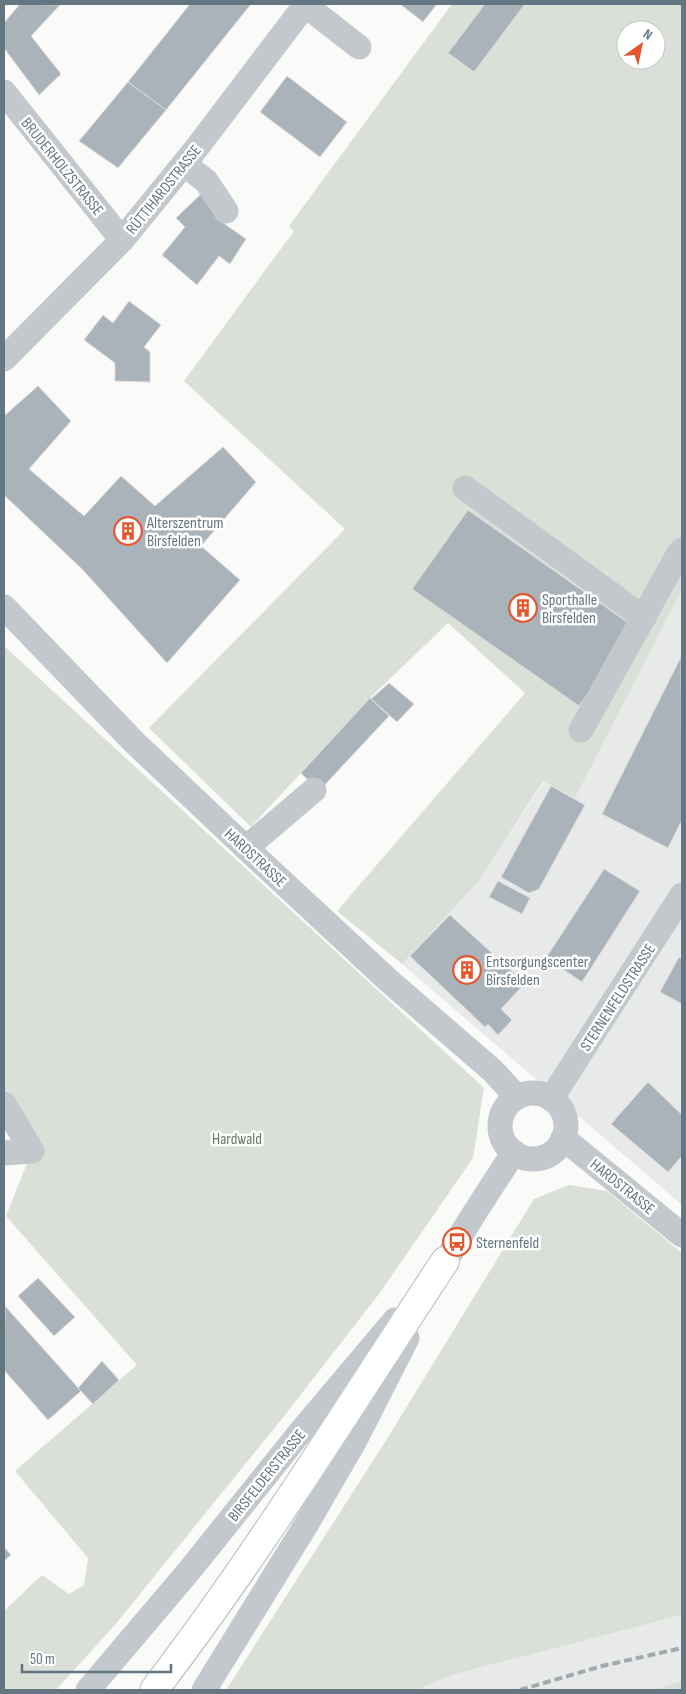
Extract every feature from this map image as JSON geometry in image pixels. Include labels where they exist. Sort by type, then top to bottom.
[{"type":"highway","points":[[154,1690],[252,1553],[445,1261]]},
{"type":"street","points":[[306,4],[359,47]]},
{"type":"street","name":"RÜTTIHARDSTRASSE","points":[[4,359],[122,240],[184,164],[306,4]]},
{"type":"street","name":"BRUDERHOLZSTRASSE","points":[[4,92],[122,240]]},
{"type":"street","points":[[184,164],[206,181],[226,211]]},
{"type":"street","points":[[465,488],[644,618]]},
{"type":"street","points":[[581,730],[682,550]]},
{"type":"street","name":"HARDSTRASSE","points":[[4,607],[134,742],[388,980],[493,1071],[517,1097]]},
{"type":"street","points":[[246,848],[314,790]]},
{"type":"street","name":"STERNENFELDSTRASSE","points":[[551,1098],[680,902]]},
{"type":"street","points":[[534,1093],[551,1098],[558,1104],[565,1120],[566,1129],[563,1138],[554,1151],[546,1156],[530,1158],[514,1152],[502,1138],[501,1119],[504,1110],[517,1097],[534,1093]]},
{"type":"street","points":[[4,1104],[32,1151],[4,1154]]},
{"type":"street","name":"HARDSTRASSE","points":[[563,1138],[682,1235]]},
{"type":"street","name":"BIRSFELDERSTRASSE","points":[[204,1690],[306,1525],[354,1442],[445,1261],[514,1152]]},
{"type":"street","name":"BIRSFELDERSTRASSE","points":[[88,1690],[190,1571],[302,1430],[445,1261]]},
{"type":"shaded area","points":[[682,590],[682,1205],[402,964],[479,881],[544,781],[575,798]]},
{"type":"shaded area","points":[[682,1615],[682,1681],[652,1690],[416,1690],[452,1675]]},
{"type":"green space","points":[[452,4],[682,4],[682,590],[575,798],[543,781],[479,881],[402,964],[337,911],[525,693],[448,623],[370,698],[251,827],[149,728],[345,529],[184,381],[294,231],[289,226]]},
{"type":"green space","name":"Hardwald","points":[[4,646],[484,1088],[473,1158],[379,1294],[281,1420],[114,1626],[56,1690],[4,1690],[4,1611],[42,1575],[69,1594],[84,1585],[88,1558],[15,1471],[137,1365],[6,1216],[32,1151],[4,1104]]},
{"type":"green space","points":[[569,1185],[607,1191],[682,1253],[682,1615],[452,1675],[416,1690],[226,1690],[387,1439],[534,1199]]},
{"type":"green space","points":[[682,1681],[682,1690],[652,1690]]},
{"type":"building","points":[[20,4],[60,5],[31,36],[61,74],[39,95],[4,48],[4,23]]},
{"type":"building","points":[[190,4],[251,4],[166,110],[128,82]]},
{"type":"building","points":[[400,4],[437,4],[423,22]]},
{"type":"building","points":[[485,4],[525,4],[474,72],[448,53]]},
{"type":"building","points":[[287,76],[347,122],[320,157],[260,112]]},
{"type":"building","points":[[128,82],[166,110],[118,168],[79,141]]},
{"type":"building","points":[[203,192],[219,220],[246,239],[230,264],[219,256],[197,285],[162,255],[185,227],[176,218]]},
{"type":"building","points":[[129,301],[161,325],[144,347],[150,352],[150,382],[115,381],[115,363],[84,340],[103,315],[113,323]]},
{"type":"building","name":"Alterszentrum Birsfelden","points":[[38,386],[71,421],[29,469],[84,516],[121,476],[155,506],[223,447],[256,482],[201,546],[240,580],[167,663],[83,570],[4,495],[4,416]]},
{"type":"building","name":"Sporthalle Birsfelden","points":[[468,510],[634,627],[579,706],[412,589]]},
{"type":"building","points":[[681,657],[682,820],[668,848],[602,814]]},
{"type":"building","points":[[389,683],[414,704],[397,722],[371,699]]},
{"type":"building","points":[[370,698],[389,716],[319,791],[301,773]]},
{"type":"building","points":[[551,786],[585,805],[539,889],[529,893],[501,877]]},
{"type":"building","points":[[604,869],[640,891],[582,982],[546,958]]},
{"type":"building","points":[[498,881],[530,898],[522,914],[489,897]]},
{"type":"building","name":"Entsorgungscenter Birsfelden","points":[[450,915],[525,983],[501,1009],[512,1020],[498,1035],[488,1024],[485,1027],[410,956]]},
{"type":"building","name":"Entsorgungscenter Birsfelden","points":[[450,915],[525,983],[501,1009],[512,1020],[498,1035],[488,1024],[485,1027],[410,956]]},
{"type":"building","points":[[679,957],[682,959],[682,1004],[660,992]]},
{"type":"building","points":[[648,1082],[682,1115],[682,1156],[668,1172],[611,1124]]},
{"type":"building","points":[[38,1278],[75,1317],[54,1336],[18,1296]]},
{"type":"building","points":[[5,1306],[81,1391],[48,1420],[4,1370]]},
{"type":"building","points":[[102,1361],[119,1380],[93,1404],[78,1388]]},
{"type":"building","points":[[4,1547],[11,1555],[4,1561]]},
{"type":"railway","points":[[520,1690],[602,1666],[682,1648]]},
{"type":"place","name":"Alterszentrum Birsfelden","points":[[128,531]]},
{"type":"place","name":"Sporthalle Birsfelden","points":[[523,608]]},
{"type":"place","name":"Entsorgungscenter Birsfelden","points":[[467,970]]},
{"type":"place","name":"Sternenfeld","points":[[457,1242]]}]
